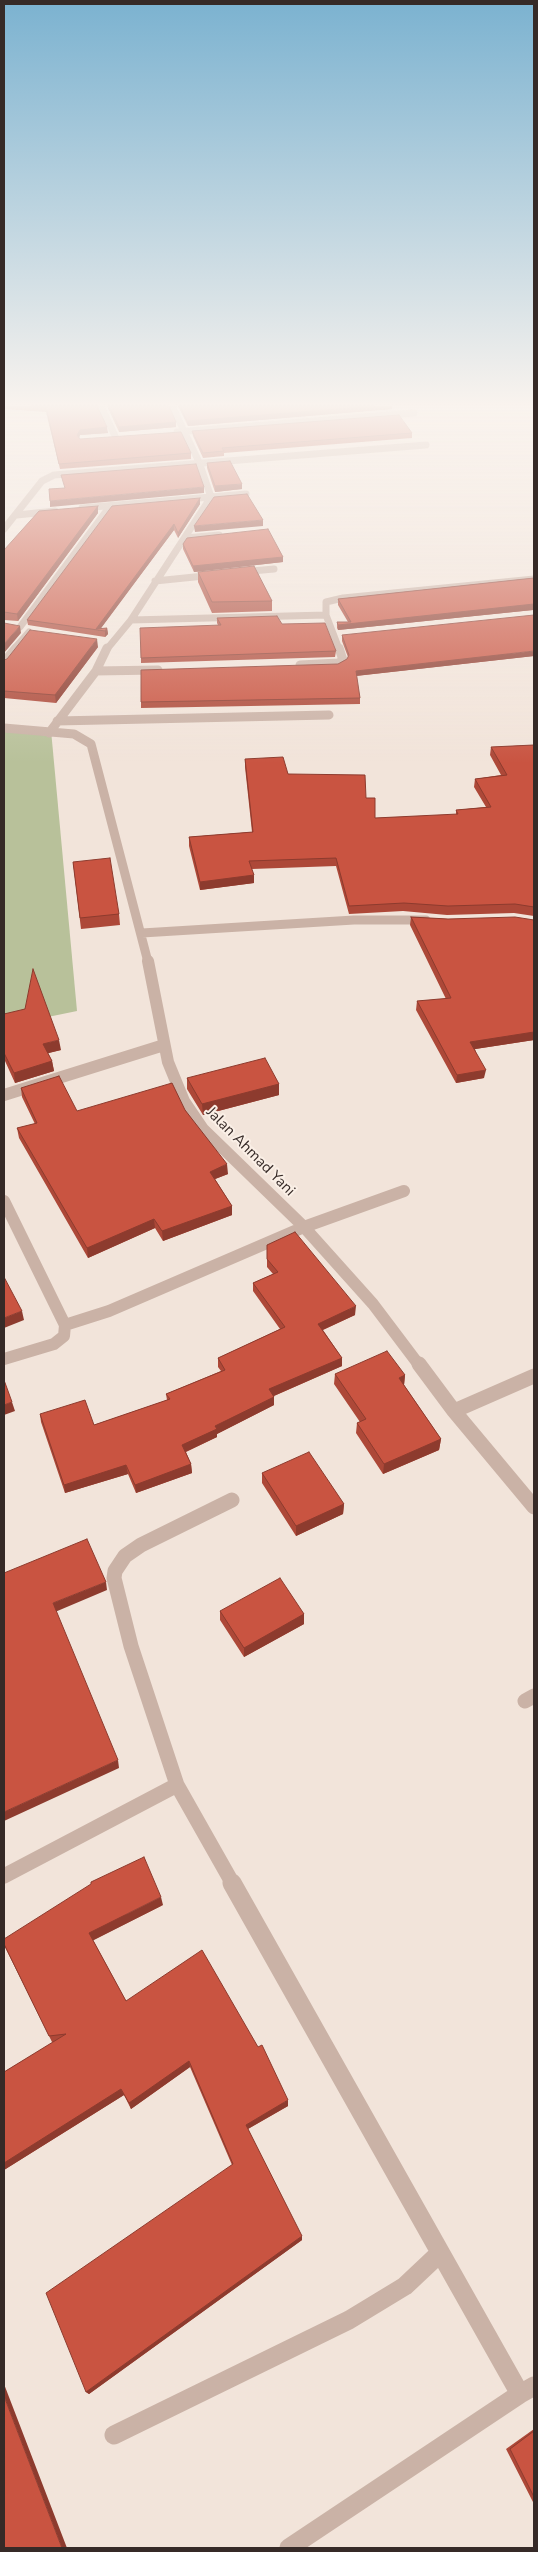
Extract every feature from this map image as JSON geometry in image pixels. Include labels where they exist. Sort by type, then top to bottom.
[{"type":"street","points":[[38,633],[29,632],[16,626],[95,525]]},
{"type":"street","points":[[49,733],[96,671],[110,643],[131,620],[155,581],[194,525]]},
{"type":"street","points":[[186,538],[225,534]]},
{"type":"street","points":[[234,573],[274,569]]},
{"type":"street","points":[[155,581],[224,574]]},
{"type":"street","points":[[294,665],[342,662],[336,636],[326,615],[326,602],[336,599],[534,579]]},
{"type":"street","points":[[131,620],[326,615]]},
{"type":"street","points":[[4,662],[29,632]]},
{"type":"street","points":[[336,636],[346,635]]},
{"type":"street","points":[[101,642],[110,643]]},
{"type":"street","points":[[96,671],[164,670]]},
{"type":"street","points":[[57,721],[329,715]]},
{"type":"street","name":"Jalan Ahmad Yani","points":[[4,728],[74,734],[86,740],[93,747],[142,934],[164,1045],[172,1073],[184,1101],[203,1129],[304,1227],[373,1304],[454,1411],[534,1507]]},
{"type":"street","points":[[142,934],[363,919],[438,921]]},
{"type":"street","points":[[4,1094],[164,1045]]},
{"type":"street","points":[[65,1325],[109,1312],[304,1227],[404,1191]]},
{"type":"street","points":[[4,1201],[65,1325],[64,1336],[54,1344],[4,1359]]},
{"type":"street","points":[[454,1411],[534,1376]]},
{"type":"street","points":[[232,1500],[140,1545],[125,1556],[115,1572],[114,1578],[131,1646],[177,1785],[440,2253],[527,2390],[289,2548]]},
{"type":"street","points":[[4,1876],[177,1785]]},
{"type":"street","points":[[114,2435],[349,2320],[405,2286],[440,2253]]},
{"type":"green space","points":[[4,728],[51,730],[77,1011],[4,1026]]},
{"type":"building","points":[[26,525],[84,525],[17,614],[4,612],[4,550]]},
{"type":"building","points":[[98,525],[173,525],[96,629],[107,628],[105,631],[27,620]]},
{"type":"building","points":[[174,525],[183,525],[178,533]]},
{"type":"building","points":[[268,529],[283,557],[193,566],[183,544],[187,538]]},
{"type":"building","points":[[254,566],[272,601],[212,602],[198,572]]},
{"type":"building","points":[[534,578],[534,604],[338,625],[337,622],[351,622],[338,599]]},
{"type":"building","points":[[534,615],[534,651],[356,671],[360,698],[141,702],[141,670],[338,664],[347,659],[349,655],[342,635]]},
{"type":"building","points":[[277,616],[282,624],[325,623],[336,651],[141,658],[140,628],[221,625],[217,618]]},
{"type":"building","points":[[4,623],[20,626],[4,644]]},
{"type":"building","points":[[30,630],[97,639],[55,695],[4,691],[4,660],[7,659]]},
{"type":"building","points":[[534,745],[534,907],[515,904],[448,906],[404,903],[349,906],[336,858],[249,861],[254,875],[200,882],[189,837],[253,832],[245,759],[283,757],[288,774],[365,775],[366,798],[375,798],[375,818],[458,814],[456,810],[491,807],[475,779],[507,775],[491,747]]},
{"type":"building","points":[[110,858],[119,914],[80,918],[73,862]]},
{"type":"building","points":[[411,917],[448,919],[515,917],[534,920],[534,1032],[470,1042],[486,1070],[457,1075],[417,1001],[451,998]]},
{"type":"building","points":[[33,969],[59,1040],[43,1044],[52,1061],[14,1073],[4,1053],[4,1014],[25,1009]]},
{"type":"building","points":[[265,1058],[279,1084],[202,1104],[187,1078]]},
{"type":"building","points":[[59,1076],[77,1111],[172,1083],[185,1110],[227,1164],[210,1172],[232,1206],[162,1231],[154,1219],[87,1248],[17,1128],[37,1123],[21,1088]]},
{"type":"building","points":[[295,1232],[356,1306],[318,1324],[342,1358],[269,1389],[274,1397],[215,1426],[217,1429],[182,1445],[191,1464],[135,1485],[126,1465],[64,1485],[40,1414],[85,1400],[94,1425],[170,1399],[166,1394],[225,1370],[218,1358],[285,1327],[253,1283],[278,1272],[267,1259],[267,1245]]},
{"type":"building","points":[[4,1277],[22,1311],[4,1318]]},
{"type":"building","points":[[387,1351],[405,1375],[399,1378],[441,1439],[384,1464],[357,1423],[366,1419],[335,1374]]},
{"type":"building","points":[[4,1380],[12,1402],[4,1405]]},
{"type":"building","points":[[309,1452],[344,1504],[296,1526],[262,1473]]},
{"type":"building","points":[[87,1539],[106,1582],[53,1603],[118,1760],[4,1812],[4,1573]]},
{"type":"building","points":[[280,1578],[304,1614],[244,1648],[220,1611]]},
{"type":"building","points":[[144,1857],[161,1897],[89,1933],[126,2001],[202,1950],[258,2047],[262,2045],[288,2100],[246,2125],[302,2236],[86,2392],[46,2293],[233,2164],[189,2061],[129,2103],[121,2089],[4,2163],[4,2072],[66,2034],[49,2036],[4,1944],[4,1939],[91,1884],[91,1882]]},
{"type":"building","points":[[4,2396],[62,2548],[4,2548]]},
{"type":"building","points":[[534,2431],[534,2497],[510,2449]]}]
